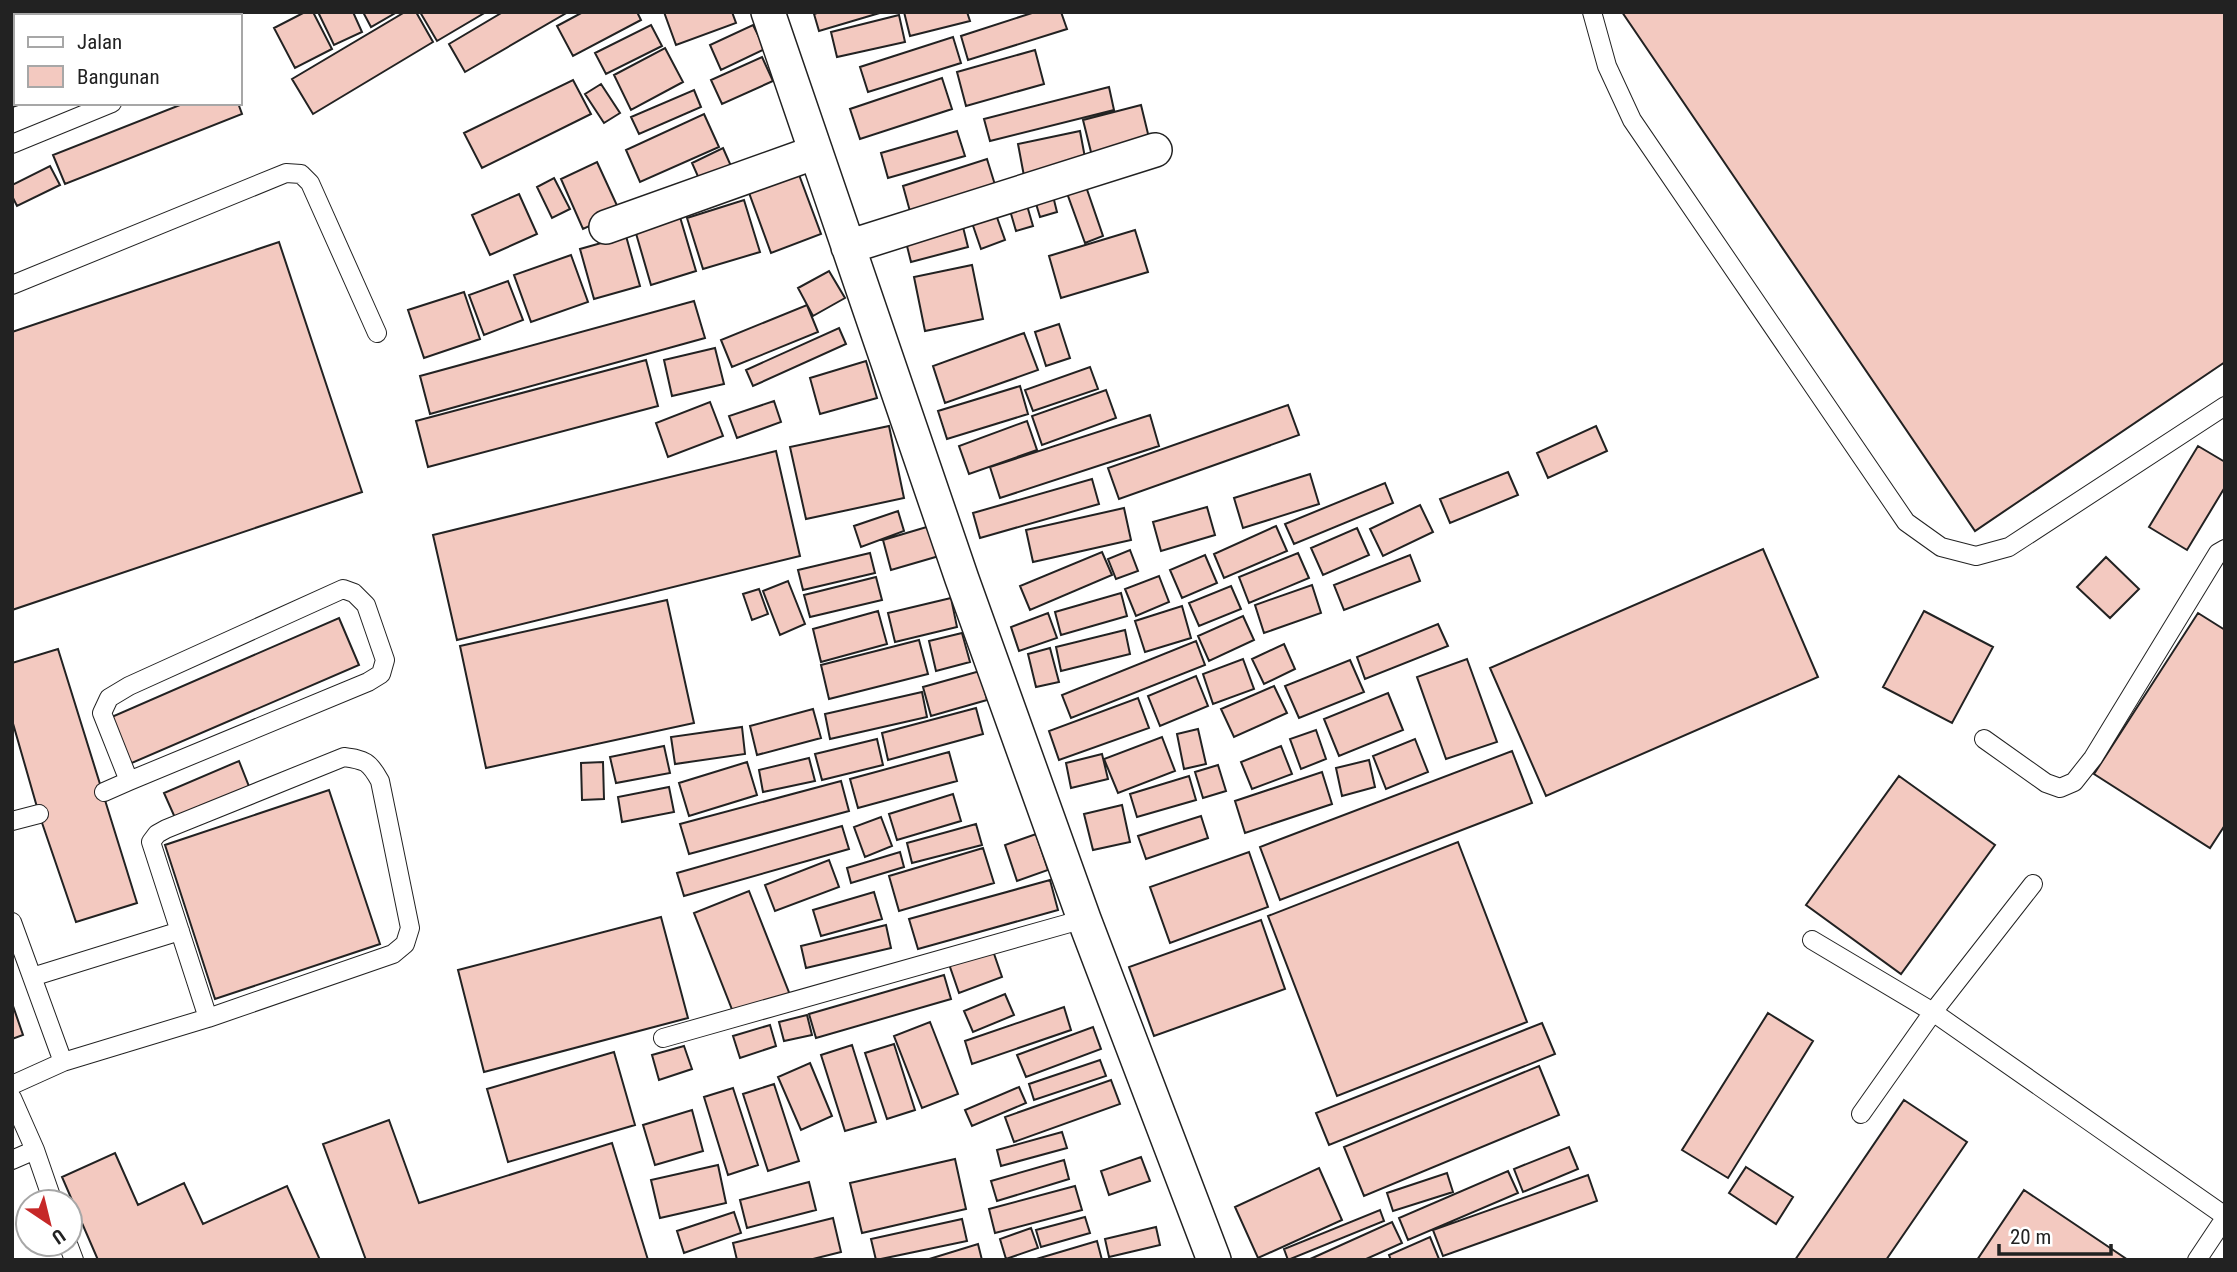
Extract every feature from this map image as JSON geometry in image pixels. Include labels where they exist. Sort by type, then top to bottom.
[{"type":"street","points":[[768,12],[962,579],[1084,919],[1214,1260]]},
{"type":"street","points":[[848,247],[1155,150]]},
{"type":"street","points":[[606,227],[816,152]]},
{"type":"lane","points":[[1592,12],[1607,66],[1632,120],[1906,522],[1941,547],[1976,556],[2008,547],[2225,406]]},
{"type":"lane","points":[[12,144],[107,105]]},
{"type":"lane","points":[[12,285],[286,173],[301,174],[310,183],[377,332]]},
{"type":"lane","points":[[1984,739],[2046,783],[2060,788],[2074,782],[2093,758],[2218,553],[2225,549]]},
{"type":"lane","points":[[104,792],[368,682],[381,674],[385,660],[366,605],[354,593],[343,589],[108,698],[102,713],[129,781]]},
{"type":"lane","points":[[12,1085],[63,1062],[208,1018],[393,954],[405,944],[411,928],[380,780],[371,765],[360,759],[344,757],[166,828],[151,842],[208,1018]]},
{"type":"lane","points":[[12,821],[39,814]]},
{"type":"lane","points":[[1861,1114],[1933,1012],[2033,884]]},
{"type":"lane","points":[[663,1038],[1084,919]]},
{"type":"lane","points":[[12,922],[63,1062]]},
{"type":"lane","points":[[32,977],[180,931]]},
{"type":"lane","points":[[1812,940],[1933,1012],[2225,1217],[2197,1260]]},
{"type":"lane","points":[[12,1098],[48,1188]]},
{"type":"lane","points":[[12,1160],[35,1150]]},
{"type":"building","points":[[12,12],[114,12],[14,14],[14,105],[18,105],[12,107]]},
{"type":"building","points":[[305,12],[313,12],[332,49],[295,68],[274,28]]},
{"type":"building","points":[[318,12],[353,12],[362,32],[334,45]]},
{"type":"building","points":[[363,12],[397,12],[371,27]]},
{"type":"building","points":[[405,12],[416,12],[433,42],[313,114],[292,79]]},
{"type":"building","points":[[420,12],[486,12],[437,41]]},
{"type":"building","points":[[503,12],[568,12],[465,72],[449,44]]},
{"type":"building","points":[[583,12],[637,12],[641,20],[573,56],[557,26]]},
{"type":"building","points":[[664,12],[732,12],[736,23],[676,45]]},
{"type":"building","points":[[883,12],[819,31],[814,14]]},
{"type":"building","points":[[904,12],[967,12],[970,21],[910,36]]},
{"type":"building","points":[[1035,12],[1061,12],[1067,29],[968,60],[961,36]]},
{"type":"building","points":[[1622,12],[2225,12],[2225,362],[1975,531]]},
{"type":"building","points":[[899,15],[905,42],[837,57],[831,32]]},
{"type":"building","points":[[651,25],[662,46],[606,74],[595,53]]},
{"type":"building","points":[[753,25],[765,49],[721,70],[710,45]]},
{"type":"building","points":[[953,37],[961,63],[868,92],[860,67]]},
{"type":"building","points":[[665,48],[683,82],[631,110],[614,75]]},
{"type":"building","points":[[1035,50],[1044,84],[966,106],[957,72]]},
{"type":"building","points":[[762,57],[773,81],[722,104],[711,80]]},
{"type":"building","points":[[942,78],[952,109],[860,139],[850,109]]},
{"type":"building","points":[[573,80],[591,114],[482,168],[464,133]]},
{"type":"building","points":[[601,84],[620,113],[604,123],[585,94]]},
{"type":"building","points":[[1109,87],[1114,110],[990,141],[984,119]]},
{"type":"building","points":[[694,90],[701,107],[639,134],[631,117]]},
{"type":"building","points":[[180,105],[239,105],[242,114],[65,184],[53,155]]},
{"type":"building","points":[[1141,105],[1150,142],[1092,156],[1083,120]]},
{"type":"building","points":[[704,114],[719,147],[640,182],[626,150]]},
{"type":"building","points":[[957,131],[965,156],[888,178],[881,153]]},
{"type":"building","points":[[1080,131],[1086,163],[1024,176],[1018,144]]},
{"type":"building","points":[[723,148],[731,166],[700,181],[692,163]]},
{"type":"building","points":[[987,159],[996,188],[911,215],[903,186]]},
{"type":"building","points":[[597,162],[620,212],[583,229],[561,179]]},
{"type":"building","points":[[50,166],[60,185],[17,206],[12,196],[12,185]]},
{"type":"building","points":[[798,172],[821,234],[771,253],[748,190]]},
{"type":"building","points":[[1082,175],[1103,236],[1085,243],[1063,182]]},
{"type":"building","points":[[554,178],[570,209],[552,218],[537,187]]},
{"type":"building","points":[[1052,192],[1057,212],[1040,217],[1034,197]]},
{"type":"building","points":[[519,194],[537,234],[490,255],[472,215]]},
{"type":"building","points":[[744,200],[760,252],[703,269],[687,218]]},
{"type":"building","points":[[1026,202],[1033,226],[1016,231],[1009,207]]},
{"type":"building","points":[[994,209],[1005,240],[981,249],[970,217]]},
{"type":"building","points":[[680,217],[696,271],[651,285],[635,230]]},
{"type":"building","points":[[962,223],[968,247],[911,262],[905,238]]},
{"type":"building","points":[[1135,230],[1148,272],[1061,298],[1049,256]]},
{"type":"building","points":[[626,236],[640,286],[594,299],[580,249]]},
{"type":"building","points":[[279,242],[362,492],[12,610],[12,332]]},
{"type":"building","points":[[571,255],[588,302],[531,322],[514,275]]},
{"type":"building","points":[[972,265],[983,319],[925,331],[914,277]]},
{"type":"building","points":[[829,271],[845,298],[813,316],[798,288]]},
{"type":"building","points":[[508,281],[523,320],[484,335],[469,295]]},
{"type":"building","points":[[464,292],[480,339],[424,358],[408,310]]},
{"type":"building","points":[[694,301],[705,338],[430,414],[420,376]]},
{"type":"building","points":[[807,305],[818,332],[732,367],[721,340]]},
{"type":"building","points":[[1059,324],[1070,358],[1046,366],[1035,332]]},
{"type":"building","points":[[839,328],[846,344],[753,386],[746,370]]},
{"type":"building","points":[[1024,333],[1038,370],[945,403],[933,366]]},
{"type":"building","points":[[715,348],[724,384],[672,396],[664,360]]},
{"type":"building","points":[[646,360],[658,406],[428,467],[416,421]]},
{"type":"building","points":[[866,361],[877,398],[820,414],[810,378]]},
{"type":"building","points":[[1090,367],[1098,389],[1033,411],[1025,390]]},
{"type":"building","points":[[1020,386],[1028,414],[947,439],[938,411]]},
{"type":"building","points":[[1106,390],[1116,418],[1042,445],[1032,416]]},
{"type":"building","points":[[774,401],[781,422],[737,438],[729,416]]},
{"type":"building","points":[[710,402],[723,436],[668,457],[656,423]]},
{"type":"building","points":[[1288,405],[1299,435],[1119,499],[1108,468]]},
{"type":"building","points":[[1150,415],[1159,446],[1000,498],[990,467]]},
{"type":"building","points":[[1027,421],[1037,450],[969,474],[959,446]]},
{"type":"building","points":[[889,426],[904,498],[806,519],[790,447]]},
{"type":"building","points":[[1596,426],[1607,451],[1548,478],[1537,453]]},
{"type":"building","points":[[2198,446],[2225,462],[2225,487],[2187,550],[2149,527]]},
{"type":"building","points":[[776,451],[800,556],[457,640],[433,535]]},
{"type":"building","points":[[1508,472],[1518,495],[1450,523],[1440,499]]},
{"type":"building","points":[[1310,474],[1319,504],[1243,528],[1234,498]]},
{"type":"building","points":[[1092,479],[1099,504],[980,538],[973,513]]},
{"type":"building","points":[[1385,483],[1393,503],[1294,544],[1285,524]]},
{"type":"building","points":[[1420,505],[1433,532],[1383,556],[1370,529]]},
{"type":"building","points":[[1207,507],[1215,535],[1161,551],[1153,522]]},
{"type":"building","points":[[1124,508],[1131,540],[1033,562],[1026,530]]},
{"type":"building","points":[[898,511],[904,531],[861,547],[854,526]]},
{"type":"building","points":[[930,526],[939,556],[891,570],[883,540]]},
{"type":"building","points":[[1276,526],[1287,551],[1224,578],[1214,554]]},
{"type":"building","points":[[1357,528],[1369,555],[1323,575],[1311,548]]},
{"type":"building","points":[[1763,549],[1818,677],[1546,796],[1490,668]]},
{"type":"building","points":[[1130,550],[1138,571],[1116,579],[1108,559]]},
{"type":"building","points":[[1102,552],[1112,575],[1030,610],[1020,586]]},
{"type":"building","points":[[870,553],[875,573],[803,590],[798,570]]},
{"type":"building","points":[[1298,553],[1309,578],[1249,603],[1239,577]]},
{"type":"building","points":[[1205,555],[1217,583],[1182,598],[1170,570]]},
{"type":"building","points":[[1410,555],[1420,581],[1344,610],[1334,585]]},
{"type":"building","points":[[2106,557],[2139,589],[2110,618],[2077,587]]},
{"type":"building","points":[[1159,576],[1169,602],[1136,616],[1125,589]]},
{"type":"building","points":[[876,577],[882,600],[810,617],[804,595]]},
{"type":"building","points":[[788,581],[805,624],[780,635],[763,591]]},
{"type":"building","points":[[1312,585],[1321,613],[1264,633],[1255,605]]},
{"type":"building","points":[[1231,586],[1241,609],[1199,626],[1189,603]]},
{"type":"building","points":[[759,589],[768,614],[752,620],[743,594]]},
{"type":"building","points":[[1121,593],[1127,616],[1061,635],[1055,612]]},
{"type":"building","points":[[951,598],[957,627],[895,642],[888,613]]},
{"type":"building","points":[[667,600],[694,723],[486,768],[460,646]]},
{"type":"building","points":[[1182,606],[1191,638],[1145,652],[1135,621]]},
{"type":"building","points":[[878,611],[887,644],[821,662],[813,629]]},
{"type":"building","points":[[1924,611],[1993,647],[1952,723],[1883,687]]},
{"type":"building","points":[[1048,613],[1057,638],[1019,651],[1011,627]]},
{"type":"building","points":[[2198,613],[2225,630],[2225,825],[2210,848],[2094,774]]},
{"type":"building","points":[[1243,616],[1254,640],[1209,661],[1198,636]]},
{"type":"building","points":[[339,618],[359,665],[127,765],[107,719]]},
{"type":"building","points":[[1438,624],[1448,646],[1365,679],[1357,657]]},
{"type":"building","points":[[1125,630],[1130,654],[1061,671],[1056,647]]},
{"type":"building","points":[[962,633],[970,662],[936,671],[929,641]]},
{"type":"building","points":[[919,640],[928,674],[829,699],[821,665]]},
{"type":"building","points":[[1196,641],[1205,665],[1071,718],[1062,695]]},
{"type":"building","points":[[1284,644],[1295,669],[1264,684],[1252,659]]},
{"type":"building","points":[[1050,648],[1059,682],[1036,687],[1028,654]]},
{"type":"building","points":[[58,649],[137,903],[76,922],[39,814],[12,720],[12,663]]},
{"type":"building","points":[[1243,659],[1254,689],[1213,704],[1203,674]]},
{"type":"building","points":[[1467,659],[1497,742],[1446,759],[1417,677]]},
{"type":"building","points":[[1350,660],[1364,692],[1299,718],[1285,686]]},
{"type":"building","points":[[980,671],[987,700],[931,716],[923,687]]},
{"type":"building","points":[[1196,676],[1208,706],[1160,726],[1148,696]]},
{"type":"building","points":[[1274,686],[1287,713],[1234,737],[1221,709]]},
{"type":"building","points":[[922,692],[927,717],[830,739],[825,714]]},
{"type":"building","points":[[1388,693],[1403,730],[1339,756],[1324,719]]},
{"type":"building","points":[[1138,698],[1149,728],[1059,760],[1049,731]]},
{"type":"building","points":[[976,708],[983,734],[888,760],[882,733]]},
{"type":"building","points":[[813,709],[821,738],[757,755],[750,726]]},
{"type":"building","points":[[742,727],[745,754],[675,764],[671,737]]},
{"type":"building","points":[[1198,729],[1206,764],[1184,769],[1177,734]]},
{"type":"building","points":[[1316,730],[1326,759],[1301,769],[1290,739]]},
{"type":"building","points":[[1162,737],[1175,771],[1118,793],[1104,759]]},
{"type":"building","points":[[877,739],[883,765],[822,780],[815,754]]},
{"type":"building","points":[[1415,739],[1428,772],[1386,789],[1373,756]]},
{"type":"building","points":[[664,746],[670,773],[616,783],[610,757]]},
{"type":"building","points":[[1281,746],[1292,774],[1252,789],[1241,762]]},
{"type":"building","points":[[1512,751],[1532,803],[1280,900],[1260,847]]},
{"type":"building","points":[[949,752],[957,781],[858,808],[850,779]]},
{"type":"building","points":[[1102,754],[1108,779],[1071,788],[1066,763]]},
{"type":"building","points":[[809,758],[815,781],[763,792],[759,770]]},
{"type":"building","points":[[1369,760],[1375,787],[1342,796],[1336,768]]},
{"type":"building","points":[[239,761],[250,789],[176,820],[164,793]]},
{"type":"building","points":[[603,762],[604,799],[582,800],[581,763]]},
{"type":"building","points":[[747,762],[757,795],[689,816],[679,783]]},
{"type":"building","points":[[1218,765],[1226,791],[1203,798],[1195,772]]},
{"type":"building","points":[[1322,772],[1332,804],[1245,833],[1235,801]]},
{"type":"building","points":[[1189,776],[1196,800],[1137,817],[1130,794]]},
{"type":"building","points":[[1899,776],[1995,845],[1901,974],[1806,905]]},
{"type":"building","points":[[841,781],[849,811],[689,854],[680,824]]},
{"type":"building","points":[[669,787],[674,812],[622,822],[618,797]]},
{"type":"building","points":[[329,790],[380,944],[215,999],[165,845]]},
{"type":"building","points":[[953,794],[961,821],[897,840],[889,814]]},
{"type":"building","points":[[1122,805],[1130,842],[1093,850],[1084,814]]},
{"type":"building","points":[[1201,816],[1208,838],[1146,859],[1138,836]]},
{"type":"building","points":[[881,817],[892,846],[865,857],[854,827]]},
{"type":"building","points":[[976,824],[982,845],[912,863],[907,843]]},
{"type":"building","points":[[842,826],[849,849],[684,896],[677,873]]},
{"type":"building","points":[[1036,834],[1048,870],[1017,881],[1005,845]]},
{"type":"building","points":[[1458,842],[1527,1022],[1337,1096],[1268,916]]},
{"type":"building","points":[[983,848],[994,883],[899,911],[889,876]]},
{"type":"building","points":[[900,852],[904,867],[851,883],[847,868]]},
{"type":"building","points":[[1249,852],[1268,907],[1170,943],[1150,887]]},
{"type":"building","points":[[829,860],[839,887],[775,911],[765,885]]},
{"type":"building","points":[[1050,880],[1058,910],[918,949],[909,919]]},
{"type":"building","points":[[749,891],[790,995],[735,1017],[694,913]]},
{"type":"building","points":[[874,892],[882,919],[821,936],[813,910]]},
{"type":"building","points":[[661,917],[688,1018],[484,1072],[458,970]]},
{"type":"building","points":[[1261,920],[1285,989],[1154,1036],[1129,967]]},
{"type":"building","points":[[886,925],[891,948],[806,968],[801,946]]},
{"type":"building","points":[[992,948],[1002,977],[959,993],[949,964]]},
{"type":"building","points":[[944,975],[951,999],[816,1038],[809,1014]]},
{"type":"building","points":[[1005,994],[1014,1015],[973,1032],[964,1011]]},
{"type":"building","points":[[12,1003],[23,1035],[12,1039]]},
{"type":"building","points":[[1064,1007],[1071,1030],[972,1064],[965,1041]]},
{"type":"building","points":[[1768,1013],[1813,1041],[1728,1178],[1682,1150]]},
{"type":"building","points":[[807,1015],[812,1035],[784,1041],[779,1022]]},
{"type":"building","points":[[930,1022],[958,1094],[922,1108],[894,1036]]},
{"type":"building","points":[[1542,1023],[1555,1054],[1329,1145],[1316,1113]]},
{"type":"building","points":[[770,1025],[776,1046],[740,1058],[733,1036]]},
{"type":"building","points":[[1093,1027],[1101,1049],[1026,1077],[1017,1055]]},
{"type":"building","points":[[894,1044],[915,1110],[887,1119],[865,1053]]},
{"type":"building","points":[[852,1045],[876,1122],[845,1131],[821,1055]]},
{"type":"building","points":[[684,1046],[692,1069],[659,1080],[652,1055]]},
{"type":"building","points":[[614,1052],[635,1125],[508,1162],[487,1089]]},
{"type":"building","points":[[1100,1060],[1106,1076],[1034,1100],[1029,1084]]},
{"type":"building","points":[[810,1063],[832,1116],[801,1130],[778,1077]]},
{"type":"building","points":[[1539,1066],[1559,1115],[1364,1196],[1344,1147]]},
{"type":"building","points":[[1111,1080],[1120,1104],[1014,1142],[1005,1117]]},
{"type":"building","points":[[774,1084],[799,1161],[768,1171],[743,1094]]},
{"type":"building","points":[[1019,1087],[1026,1103],[972,1126],[965,1110]]},
{"type":"building","points":[[733,1088],[758,1165],[728,1175],[704,1097]]},
{"type":"building","points":[[1904,1100],[1967,1142],[1886,1260],[1795,1260]]},
{"type":"building","points":[[692,1110],[703,1151],[655,1165],[643,1125]]},
{"type":"building","points":[[389,1120],[419,1203],[612,1143],[648,1260],[366,1260],[323,1144]]},
{"type":"building","points":[[1062,1132],[1067,1148],[1001,1166],[997,1150]]},
{"type":"building","points":[[1569,1147],[1578,1169],[1523,1192],[1514,1169]]},
{"type":"building","points":[[115,1153],[138,1205],[184,1183],[203,1224],[287,1186],[320,1260],[98,1260],[84,1228],[84,1188],[67,1188],[62,1177]]},
{"type":"building","points":[[1141,1157],[1150,1181],[1109,1195],[1101,1171]]},
{"type":"building","points":[[955,1159],[966,1209],[862,1233],[850,1183]]},
{"type":"building","points":[[1064,1160],[1069,1179],[997,1201],[991,1181]]},
{"type":"building","points":[[718,1165],[726,1203],[660,1218],[651,1180]]},
{"type":"building","points":[[1746,1167],[1793,1197],[1776,1224],[1729,1193]]},
{"type":"building","points":[[1319,1168],[1342,1220],[1258,1258],[1235,1207]]},
{"type":"building","points":[[1508,1171],[1518,1193],[1408,1240],[1399,1218]]},
{"type":"building","points":[[1447,1173],[1453,1192],[1393,1211],[1387,1193]]},
{"type":"building","points":[[1588,1175],[1597,1201],[1443,1256],[1433,1230]]},
{"type":"building","points":[[809,1182],[816,1210],[747,1228],[740,1200]]},
{"type":"building","points":[[1075,1186],[1082,1210],[995,1233],[989,1209]]},
{"type":"building","points":[[2024,1190],[2128,1260],[1977,1260]]},
{"type":"building","points":[[1380,1210],[1384,1221],[1288,1260],[1284,1249]]},
{"type":"building","points":[[734,1212],[741,1233],[684,1253],[677,1231]]},
{"type":"building","points":[[1085,1217],[1090,1233],[1041,1247],[1036,1230]]},
{"type":"building","points":[[833,1218],[841,1252],[809,1260],[737,1260],[733,1243]]},
{"type":"building","points":[[962,1219],[967,1241],[876,1260],[871,1239]]},
{"type":"building","points":[[1392,1222],[1402,1243],[1364,1260],[1308,1260]]},
{"type":"building","points":[[1156,1227],[1160,1245],[1109,1257],[1105,1239]]},
{"type":"building","points":[[1031,1228],[1038,1248],[1006,1259],[1000,1239]]},
{"type":"building","points":[[1430,1237],[1439,1259],[1391,1260],[1389,1255]]},
{"type":"building","points":[[1097,1241],[1102,1260],[1033,1260]]},
{"type":"building","points":[[978,1244],[982,1260],[926,1260]]}]
